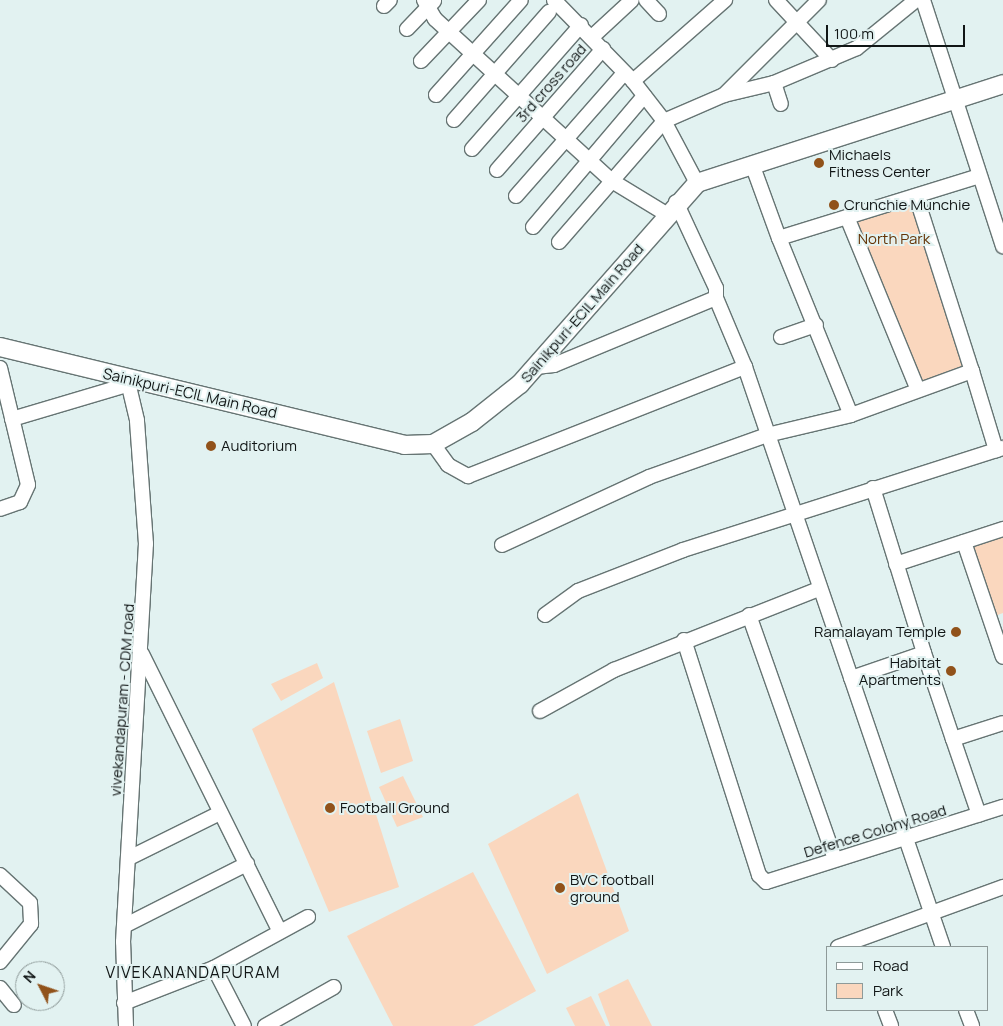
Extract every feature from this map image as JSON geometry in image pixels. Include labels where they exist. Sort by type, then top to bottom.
[{"type":"main road","name":"Sainikpuri-ECIL Main Road","points":[[0,348],[128,381],[404,444],[433,444],[472,422],[536,367],[671,208],[697,183],[1003,84]]},
{"type":"street","points":[[421,61],[479,0]]},
{"type":"street","points":[[436,94],[521,0]]},
{"type":"street","name":"3rd cross road","points":[[497,170],[603,49],[592,37],[632,0]]},
{"type":"street","points":[[646,0],[659,14]]},
{"type":"street","points":[[516,196],[566,138],[628,77],[725,0]]},
{"type":"street","points":[[776,0],[796,19],[832,60]]},
{"type":"street","points":[[724,95],[796,19],[819,0]]},
{"type":"street","points":[[560,242],[664,121],[724,95],[774,83],[832,60],[872,38],[916,0]]},
{"type":"street","points":[[923,0],[1003,246]]},
{"type":"street","points":[[407,30],[429,2],[449,31],[612,181],[671,208],[716,288],[716,298],[745,368],[792,514],[851,678],[904,839],[943,946]]},
{"type":"street","points":[[454,120],[551,6],[581,25],[592,37]]},
{"type":"street","points":[[472,149],[581,25]]},
{"type":"street","points":[[603,49],[664,121],[697,183]]},
{"type":"street","points":[[774,83],[781,104]]},
{"type":"street","points":[[532,227],[588,159],[644,96]]},
{"type":"street","points":[[752,164],[779,238],[851,415]]},
{"type":"street","points":[[779,238],[979,176]]},
{"type":"street","points":[[545,616],[578,591],[792,514],[999,449],[916,196]]},
{"type":"street","points":[[847,217],[918,390]]},
{"type":"street","points":[[536,367],[554,365],[716,298]]},
{"type":"street","points":[[781,337],[816,325]]},
{"type":"street","points":[[0,368],[28,485],[20,502],[0,509]]},
{"type":"street","points":[[433,444],[448,465],[468,476],[745,368]]},
{"type":"street","points":[[502,545],[649,477],[767,435],[851,415],[972,371]]},
{"type":"street","points":[[12,419],[128,381]]},
{"type":"street","name":"vivekandapuram - CDM road","points":[[126,1026],[124,1003],[124,926],[142,654],[146,544],[137,420],[128,381]]},
{"type":"street","points":[[873,488],[924,653],[979,815]]},
{"type":"street","points":[[896,564],[1003,529]]},
{"type":"street","points":[[964,542],[1003,657]]},
{"type":"street","points":[[540,711],[597,677],[684,640],[819,589]]},
{"type":"street","points":[[749,615],[835,859]]},
{"type":"street","name":"Defence Colony Road","points":[[684,640],[760,876],[772,881],[835,859],[1003,807]]},
{"type":"street","points":[[851,678],[924,653]]},
{"type":"street","points":[[142,654],[279,930]]},
{"type":"street","points":[[953,739],[1003,723]]},
{"type":"street","points":[[129,858],[220,813]]},
{"type":"street","points":[[124,926],[247,864]]},
{"type":"street","points":[[0,875],[30,903],[31,924],[0,962]]},
{"type":"street","points":[[844,946],[863,943],[931,913],[1002,892]]},
{"type":"street","points":[[124,1003],[214,968],[279,930],[308,917]]},
{"type":"street","points":[[214,968],[244,1026]]},
{"type":"street","points":[[265,1026],[334,987]]},
{"type":"street","points":[[0,988],[14,1006]]},
{"type":"street","points":[[885,1011],[891,1026]]},
{"type":"street","points":[[966,1011],[972,1026]]},
{"type":"green space","name":"North Park","points":[[916,196],[972,371],[918,390],[847,217]]},
{"type":"green space","points":[[1003,533],[1003,613],[992,617],[968,545]]},
{"type":"green space","points":[[317,663],[323,678],[281,701],[271,684]]},
{"type":"green space","name":"Football Ground","points":[[334,682],[399,887],[329,912],[252,729]]},
{"type":"green space","points":[[400,719],[413,761],[381,773],[367,731]]},
{"type":"green space","points":[[403,776],[423,817],[397,827],[379,787]]},
{"type":"green space","name":"BVC football ground","points":[[578,793],[629,931],[547,974],[488,844]]},
{"type":"green space","points":[[473,872],[536,991],[473,1026],[393,1026],[347,936]]},
{"type":"green space","points":[[628,979],[652,1026],[610,1026],[598,994]]},
{"type":"green space","points":[[591,996],[606,1026],[575,1026],[566,1008]]},
{"type":"place","name":"Michaels Fitness Center","points":[[819,163]]},
{"type":"place","name":"Crunchie Munchie","points":[[834,205]]},
{"type":"place","name":"Auditorium","points":[[211,446]]},
{"type":"place","name":"Ramalayam Temple","points":[[956,632]]},
{"type":"place","name":"Habitat Apartments","points":[[951,671]]},
{"type":"place","name":"Football Ground","points":[[330,808]]},
{"type":"place","name":"BVC football ground","points":[[560,888]]},
{"type":"district","name":"VIVEKANANDAPURAM","points":[[193,972]]}]
